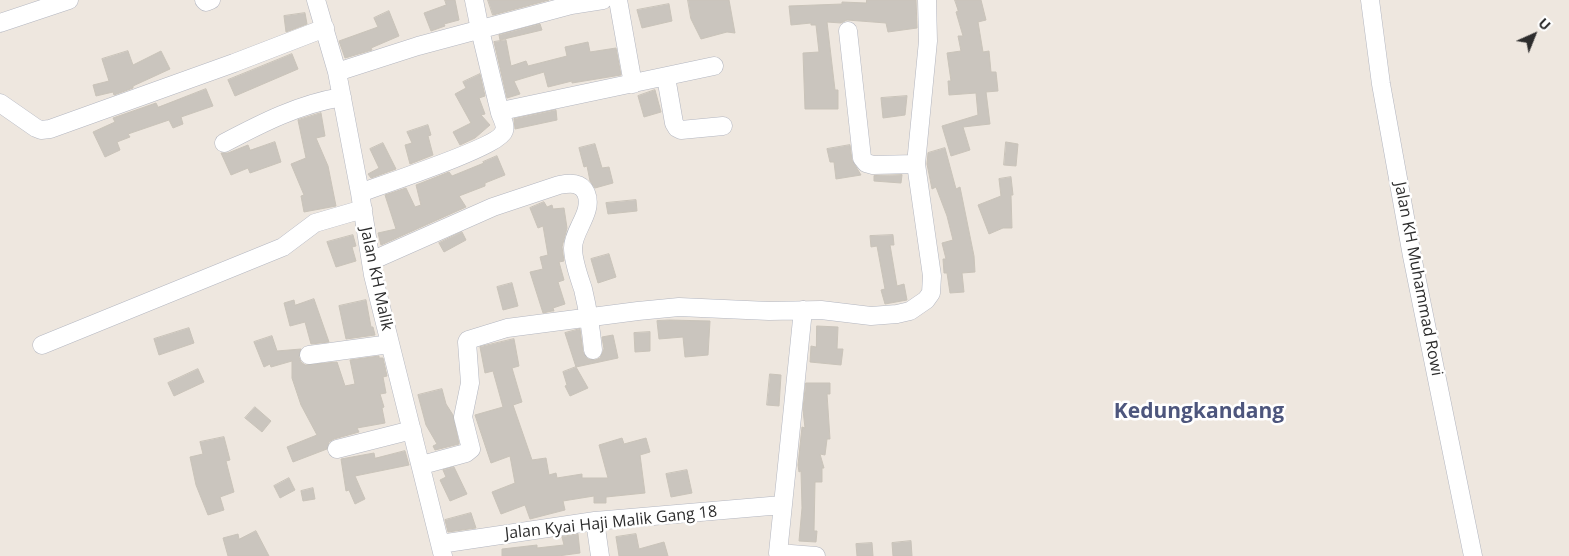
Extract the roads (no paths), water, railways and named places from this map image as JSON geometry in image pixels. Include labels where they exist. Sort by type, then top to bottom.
[{"type":"street","points":[[0,23],[69,0]]},
{"type":"street","points":[[204,0],[206,2],[211,0]]},
{"type":"street","name":"Jalan KH Malik","points":[[316,0],[337,72],[362,201],[371,260],[390,344],[442,550]]},
{"type":"street","points":[[42,345],[283,247],[315,223],[468,154],[500,137],[504,132],[504,125],[474,0]]},
{"type":"street","points":[[337,72],[418,46],[571,5],[604,0]]},
{"type":"street","points":[[618,0],[632,84]]},
{"type":"street","points":[[422,466],[466,453],[471,449],[462,417],[470,384],[467,340],[507,328],[679,308],[769,311],[821,310],[871,316],[910,311],[926,300],[931,293],[932,276],[916,164],[928,41],[927,0]]},
{"type":"street","name":"Jalan KH Muhammad Rowi","points":[[1370,0],[1381,84],[1412,256],[1473,556]]},
{"type":"street","points":[[0,103],[36,128],[41,130],[50,129],[325,28]]},
{"type":"street","points":[[848,31],[862,158],[866,163],[873,165],[916,164]]},
{"type":"street","points":[[500,113],[511,109],[714,66]]},
{"type":"street","points":[[666,77],[674,123],[677,128],[681,130],[723,126]]},
{"type":"street","points":[[224,143],[272,118],[326,100],[342,97]]},
{"type":"street","points":[[371,260],[493,207],[560,185],[577,184],[586,194],[588,204],[584,220],[575,235],[573,250],[589,317],[593,350]]},
{"type":"street","points":[[803,310],[778,554],[816,556]]},
{"type":"street","points":[[309,355],[390,344]]},
{"type":"street","points":[[337,449],[412,430]]},
{"type":"street","name":"Jalan Kyai Haji Malik Gang 18","points":[[442,550],[595,522],[782,505]]},
{"type":"street","points":[[595,522],[600,556]]},
{"type":"district","name":"Kedungkandang","points":[[1199,412]]}]
